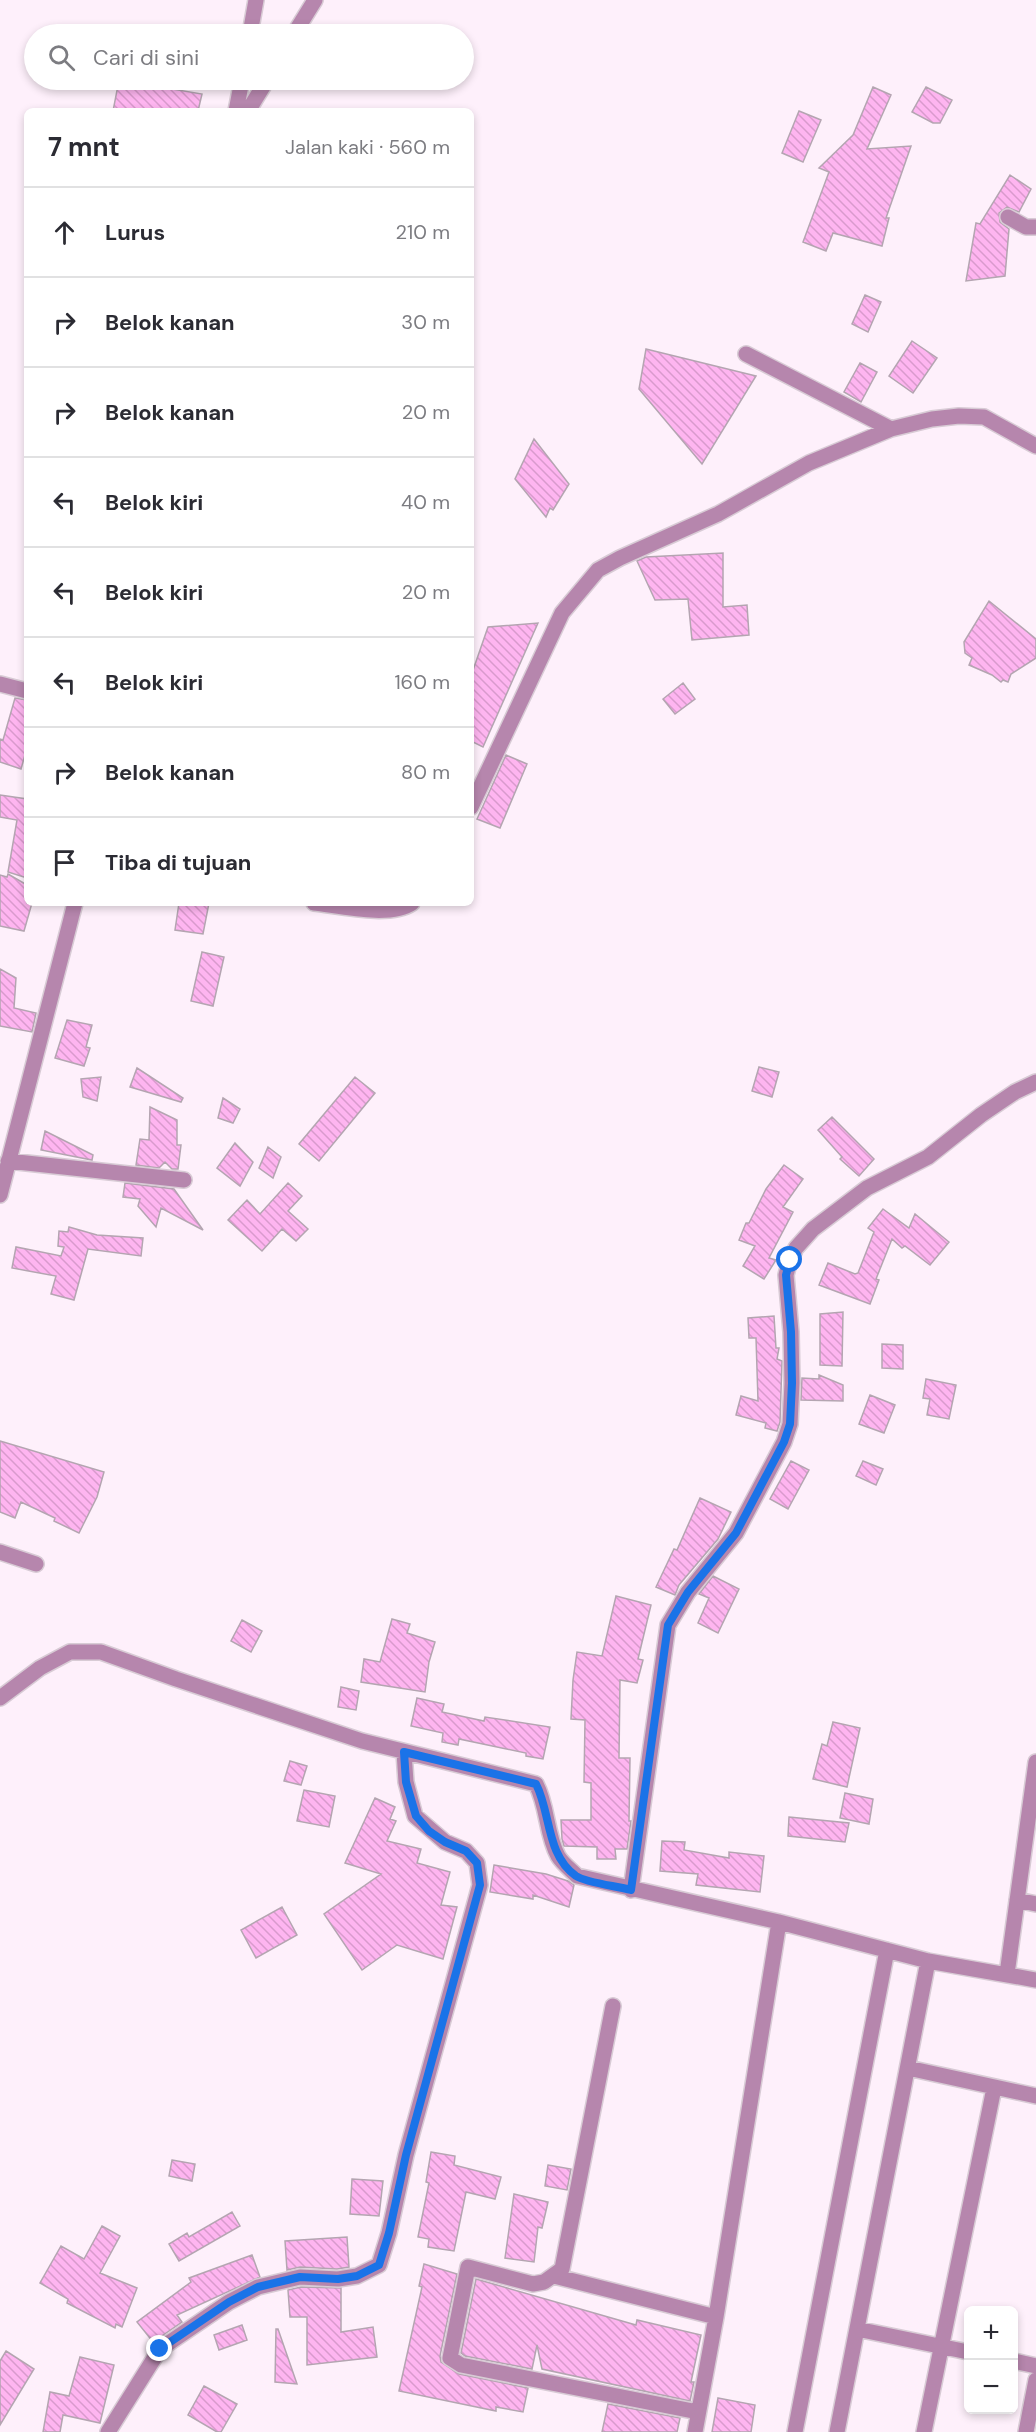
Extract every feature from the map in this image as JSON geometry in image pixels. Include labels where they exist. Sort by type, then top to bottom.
[{"type":"street","points":[[252,24],[256,0]]},
{"type":"street","points":[[300,24],[315,0]]},
{"type":"street","points":[[237,108],[240,90]]},
{"type":"street","points":[[250,108],[261,90]]},
{"type":"street","points":[[1008,217],[1026,226],[1036,227]]},
{"type":"street","points":[[746,354],[891,429]]},
{"type":"street","points":[[474,801],[562,613],[598,570],[718,514],[809,464],[891,429],[932,419],[959,416],[984,417],[1036,446]]},
{"type":"street","points":[[0,684],[24,690]]},
{"type":"street","points":[[0,1195],[74,906]]},
{"type":"street","points":[[341,906],[378,910],[403,906]]},
{"type":"street","points":[[631,1890],[668,1625],[688,1592],[736,1533],[777,1457],[790,1424],[791,1332],[786,1275],[796,1248],[813,1229],[867,1188],[928,1157],[981,1114],[1014,1092],[1036,1082]]},
{"type":"street","points":[[8,1161],[184,1180]]},
{"type":"street","points":[[0,1552],[36,1564]]},
{"type":"street","points":[[0,1698],[40,1668],[70,1652],[101,1652],[362,1741],[536,1784],[544,1800],[550,1832],[558,1857],[577,1876],[779,1922],[928,1961],[1036,1980]]},
{"type":"street","points":[[108,2432],[160,2349],[229,2302],[258,2287],[300,2277],[338,2279],[357,2276],[379,2265],[389,2233],[406,2155],[480,1885],[477,1863],[466,1851],[445,1842],[429,1831],[416,1816],[406,1782],[404,1752]]},
{"type":"street","points":[[1007,1974],[1032,1816],[1036,1762]]},
{"type":"street","points":[[1017,1900],[1036,1904]]},
{"type":"street","points":[[695,2432],[716,2317],[779,1922]]},
{"type":"street","points":[[795,2432],[887,1950]]},
{"type":"street","points":[[837,2432],[928,1961]]},
{"type":"street","points":[[613,2006],[562,2269],[544,2282],[533,2284],[468,2267],[450,2358],[461,2365],[698,2412]]},
{"type":"street","points":[[908,2068],[1036,2096]]},
{"type":"street","points":[[924,2432],[994,2088]]},
{"type":"street","points":[[554,2276],[716,2317]]},
{"type":"street","points":[[857,2329],[964,2351]]},
{"type":"street","points":[[1018,2362],[1036,2366]]},
{"type":"street","points":[[1026,2432],[1036,2380]]},
{"type":"building","points":[[873,87],[891,95],[867,149],[911,146],[886,218],[889,218],[882,246],[833,233],[826,251],[803,242],[829,172],[819,168],[853,135]]},
{"type":"building","points":[[926,87],[952,100],[940,123],[933,123],[912,112]]},
{"type":"building","points":[[117,90],[178,90],[202,94],[199,108],[114,108]]},
{"type":"building","points":[[799,111],[821,120],[803,162],[782,153]]},
{"type":"building","points":[[1010,175],[1031,189],[1019,212],[1007,207],[999,213],[1000,222],[1009,229],[1005,276],[966,281],[976,223],[980,224]]},
{"type":"building","points":[[865,295],[881,302],[868,332],[852,324]]},
{"type":"building","points":[[912,341],[937,358],[913,393],[889,376]]},
{"type":"building","points":[[646,349],[756,376],[702,464],[639,389]]},
{"type":"building","points":[[860,363],[877,372],[861,402],[844,392]]},
{"type":"building","points":[[534,439],[569,484],[553,510],[550,508],[546,517],[515,479]]},
{"type":"building","points":[[723,553],[723,607],[747,605],[749,635],[692,640],[688,599],[655,600],[637,561],[646,557]]},
{"type":"building","points":[[989,601],[1036,639],[1036,658],[1011,674],[1008,682],[1003,680],[1001,682],[992,675],[969,665],[972,658],[965,653],[964,642]]},
{"type":"building","points":[[538,623],[483,747],[474,742],[474,667],[488,627]]},
{"type":"building","points":[[683,683],[695,699],[675,714],[663,699]]},
{"type":"building","points":[[15,698],[24,700],[24,758],[21,769],[0,762],[0,739],[3,740]]},
{"type":"building","points":[[506,755],[527,764],[500,828],[477,819]]},
{"type":"building","points":[[0,795],[24,799],[24,877],[8,872],[17,820],[0,817]]},
{"type":"building","points":[[8,874],[24,883],[24,906],[31,906],[24,931],[0,926],[0,875],[7,877]]},
{"type":"building","points":[[179,906],[208,906],[203,934],[175,930]]},
{"type":"building","points":[[202,952],[224,957],[213,1006],[191,1001]]},
{"type":"building","points":[[0,969],[16,978],[14,1008],[36,1013],[32,1032],[0,1026]]},
{"type":"building","points":[[67,1020],[92,1025],[86,1047],[90,1048],[84,1066],[55,1058]]},
{"type":"building","points":[[759,1067],[779,1072],[772,1097],[752,1091]]},
{"type":"building","points":[[137,1068],[183,1098],[181,1102],[130,1087]]},
{"type":"building","points":[[101,1077],[97,1101],[83,1097],[81,1079]]},
{"type":"building","points":[[355,1077],[375,1093],[319,1161],[299,1144]]},
{"type":"building","points":[[223,1098],[240,1109],[233,1123],[218,1118]]},
{"type":"building","points":[[150,1107],[177,1120],[177,1145],[181,1145],[178,1169],[172,1169],[165,1162],[159,1168],[136,1165],[140,1139],[149,1140]]},
{"type":"building","points":[[832,1117],[874,1159],[859,1176],[840,1159],[842,1157],[818,1130]]},
{"type":"building","points":[[45,1131],[93,1155],[92,1160],[41,1150]]},
{"type":"building","points":[[235,1143],[253,1162],[240,1186],[217,1168]]},
{"type":"building","points":[[268,1147],[281,1157],[273,1178],[259,1168]]},
{"type":"building","points":[[784,1165],[803,1179],[783,1207],[793,1212],[769,1258],[776,1260],[764,1279],[743,1266],[755,1246],[739,1240],[766,1189]]},
{"type":"building","points":[[125,1183],[174,1189],[203,1230],[161,1208],[156,1227],[138,1206],[140,1199],[123,1197]]},
{"type":"building","points":[[288,1183],[302,1196],[288,1211],[308,1229],[296,1241],[282,1229],[262,1251],[228,1220],[247,1200],[260,1214]]},
{"type":"building","points":[[883,1209],[909,1228],[915,1214],[949,1242],[930,1265],[892,1239],[876,1279],[879,1280],[870,1304],[819,1285],[828,1263],[855,1274],[858,1273],[874,1232],[868,1228]]},
{"type":"building","points":[[69,1227],[97,1235],[143,1238],[141,1256],[88,1249],[74,1300],[51,1294],[56,1276],[12,1268],[16,1247],[61,1256],[64,1247],[58,1246],[59,1231],[68,1232]]},
{"type":"building","points":[[843,1312],[842,1366],[820,1365],[820,1314]]},
{"type":"building","points":[[774,1316],[776,1348],[779,1348],[777,1359],[782,1361],[780,1422],[777,1431],[765,1428],[766,1423],[736,1415],[741,1396],[758,1401],[756,1338],[749,1338],[748,1318]]},
{"type":"building","points":[[882,1344],[903,1345],[903,1369],[882,1368]]},
{"type":"building","points":[[819,1375],[843,1385],[843,1401],[801,1400],[802,1378],[819,1379]]},
{"type":"building","points":[[926,1379],[956,1385],[949,1419],[927,1415],[930,1399],[923,1398]]},
{"type":"building","points":[[870,1395],[895,1405],[884,1433],[859,1424]]},
{"type":"building","points":[[0,1441],[104,1472],[97,1497],[79,1533],[54,1521],[55,1518],[21,1502],[15,1518],[0,1512]]},
{"type":"building","points":[[791,1461],[809,1470],[788,1509],[770,1499]]},
{"type":"building","points":[[863,1461],[883,1469],[876,1485],[856,1476]]},
{"type":"building","points":[[700,1498],[731,1512],[718,1539],[679,1585],[675,1595],[656,1587],[674,1549],[677,1550]]},
{"type":"building","points":[[713,1576],[739,1589],[718,1633],[698,1623],[709,1598],[699,1594]]},
{"type":"building","points":[[616,1596],[651,1605],[638,1659],[643,1660],[637,1683],[620,1680],[619,1758],[630,1758],[629,1821],[631,1821],[627,1849],[615,1849],[616,1859],[597,1859],[597,1847],[564,1846],[561,1820],[591,1820],[591,1783],[584,1782],[585,1720],[571,1719],[573,1680],[577,1652],[602,1656]]},
{"type":"building","points":[[392,1619],[410,1624],[407,1633],[435,1642],[429,1662],[425,1692],[361,1682],[364,1659],[380,1662]]},
{"type":"building","points":[[242,1620],[262,1631],[251,1652],[231,1641]]},
{"type":"building","points":[[341,1687],[359,1691],[356,1710],[338,1707]]},
{"type":"building","points":[[417,1698],[444,1704],[442,1712],[484,1721],[485,1717],[550,1727],[543,1759],[526,1756],[526,1753],[459,1739],[458,1745],[442,1742],[443,1733],[411,1726]]},
{"type":"building","points":[[833,1722],[860,1728],[847,1787],[813,1779],[822,1744],[827,1746]]},
{"type":"building","points":[[290,1761],[307,1766],[301,1785],[284,1781]]},
{"type":"building","points":[[304,1790],[335,1796],[329,1827],[297,1821]]},
{"type":"building","points":[[845,1793],[873,1799],[869,1824],[840,1818]]},
{"type":"building","points":[[375,1798],[395,1807],[390,1819],[396,1821],[387,1841],[421,1849],[417,1863],[450,1872],[441,1905],[457,1907],[443,1959],[397,1945],[362,1970],[324,1914],[381,1874],[345,1863]]},
{"type":"building","points":[[789,1817],[849,1823],[845,1842],[788,1836]]},
{"type":"building","points":[[662,1841],[685,1842],[684,1850],[729,1858],[729,1852],[764,1856],[760,1892],[696,1885],[698,1874],[660,1871]]},
{"type":"building","points":[[494,1865],[546,1874],[568,1881],[574,1885],[569,1907],[533,1895],[533,1899],[490,1892]]},
{"type":"building","points":[[282,1907],[297,1935],[256,1958],[241,1930]]},
{"type":"building","points":[[431,2152],[455,2156],[454,2165],[501,2177],[495,2199],[466,2192],[454,2251],[428,2247],[429,2239],[418,2237],[429,2183],[426,2182]]},
{"type":"building","points":[[172,2160],[195,2164],[192,2181],[169,2176]]},
{"type":"building","points":[[548,2165],[571,2169],[567,2190],[545,2186]]},
{"type":"building","points":[[352,2179],[383,2181],[379,2216],[350,2214]]},
{"type":"building","points":[[514,2194],[548,2202],[542,2228],[538,2227],[534,2262],[505,2258]]},
{"type":"building","points":[[232,2212],[240,2226],[179,2261],[169,2244],[187,2233],[189,2237]]},
{"type":"building","points":[[102,2226],[120,2236],[100,2273],[137,2288],[122,2327],[116,2324],[115,2328],[67,2303],[68,2299],[40,2283],[61,2246],[84,2259]]},
{"type":"building","points":[[347,2237],[349,2267],[337,2269],[300,2267],[287,2270],[285,2241]]},
{"type":"building","points":[[252,2255],[260,2277],[177,2315],[182,2322],[153,2342],[137,2322],[191,2282],[189,2278]]},
{"type":"building","points":[[424,2264],[457,2274],[440,2356],[441,2362],[459,2374],[528,2388],[523,2412],[496,2407],[496,2411],[399,2391],[422,2287],[419,2286]]},
{"type":"building","points":[[476,2279],[636,2325],[637,2320],[701,2335],[691,2382],[694,2382],[690,2401],[542,2369],[537,2345],[532,2369],[465,2356],[461,2353]]},
{"type":"building","points":[[301,2287],[341,2288],[341,2332],[373,2327],[377,2357],[307,2365],[307,2317],[290,2317],[288,2290]]},
{"type":"building","points":[[242,2325],[247,2340],[219,2350],[214,2335]]},
{"type":"building","points":[[276,2329],[278,2329],[297,2384],[275,2382]]},
{"type":"building","points":[[6,2351],[34,2369],[0,2425],[0,2361]]},
{"type":"building","points":[[80,2357],[114,2365],[100,2423],[63,2415],[60,2432],[43,2432],[50,2392],[69,2396]]},
{"type":"building","points":[[204,2386],[237,2404],[221,2432],[217,2432],[188,2415]]},
{"type":"building","points":[[718,2398],[755,2405],[751,2432],[712,2432]]},
{"type":"building","points":[[608,2404],[680,2418],[677,2432],[602,2432]]},
{"type":"route","points":[[160,2349],[229,2302],[258,2287],[300,2277],[338,2279],[357,2276],[379,2265],[389,2233],[406,2155],[480,1885],[477,1863],[466,1851],[445,1842],[429,1831],[416,1816],[406,1782],[404,1752],[536,1784],[544,1800],[550,1832],[558,1857],[577,1876],[631,1890],[668,1625],[688,1592],[736,1533],[773,1465],[790,1424],[791,1332],[786,1275],[790,1260]]}]
